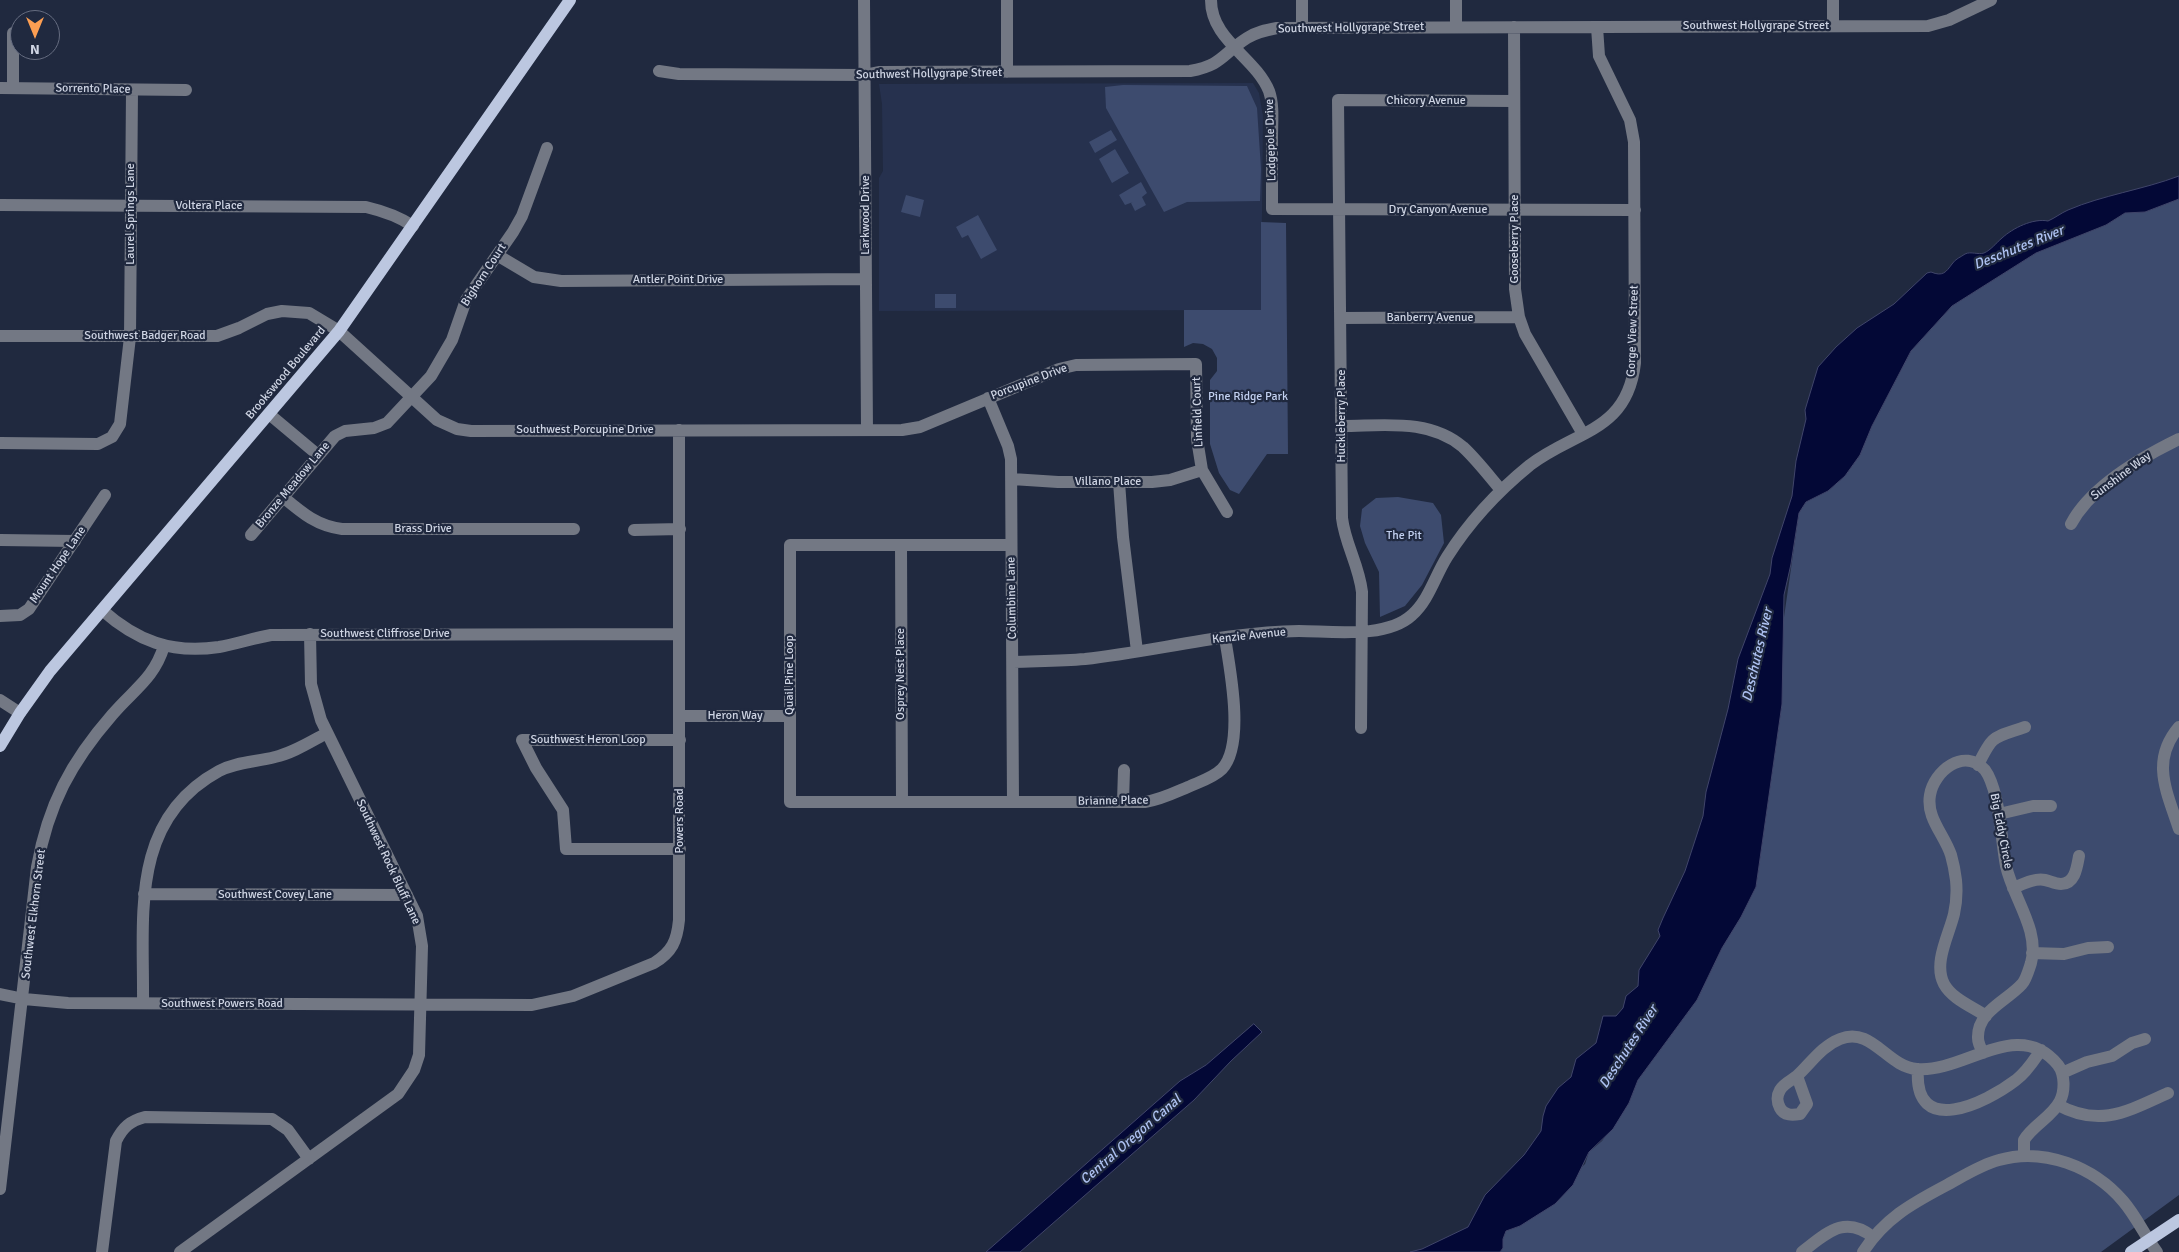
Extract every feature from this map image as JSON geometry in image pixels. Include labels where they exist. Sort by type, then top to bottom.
[{"type":"main road","name":"Brookswood Boulevard","points":[[0,746],[20,713],[50,672],[340,331],[570,0]]},
{"type":"main road","points":[[2132,1252],[2179,1220]]},
{"type":"street","name":"Larkwood Drive","points":[[864,0],[867,429]]},
{"type":"street","points":[[1007,0],[1007,72]]},
{"type":"street","name":"Lodgepole Drive","points":[[1211,0],[1211,8],[1219,30],[1261,77],[1269,92],[1272,110],[1272,209]]},
{"type":"street","points":[[1302,0],[1302,26]]},
{"type":"street","points":[[1456,0],[1456,27]]},
{"type":"street","points":[[1833,0],[1833,26]]},
{"type":"street","name":"Southwest Hollygrape Street","points":[[659,71],[679,74],[866,75],[880,72],[1190,71],[1217,63],[1247,38],[1259,32],[1277,28],[1302,26],[1928,26],[1950,20],[1991,0]]},
{"type":"street","name":"Gooseberry Place","points":[[1514,27],[1515,289],[1519,317],[1525,334],[1583,434]]},
{"type":"street","name":"Gorge View Street","points":[[1362,631],[1391,628],[1412,616],[1426,598],[1447,558],[1469,526],[1501,490],[1558,446],[1598,426],[1617,411],[1625,400],[1633,377],[1634,142],[1630,120],[1599,56],[1596,27]]},
{"type":"street","points":[[6,88],[10,57]]},
{"type":"street","name":"Sorrento Place","points":[[6,88],[186,90]]},
{"type":"street","name":"Laurel Springs Lane","points":[[0,443],[98,444],[112,437],[120,424],[130,337],[132,90]]},
{"type":"street","name":"Chicory Avenue","points":[[1338,100],[1514,101]]},
{"type":"street","name":"Huckleberry Place","points":[[1338,100],[1342,518],[1347,545],[1361,577],[1361,728]]},
{"type":"street","name":"Bighorn Court","points":[[412,397],[431,376],[443,357],[452,340],[466,300],[522,216],[547,148]]},
{"type":"street","name":"Voltera Place","points":[[0,205],[366,207],[390,213],[413,226]]},
{"type":"street","name":"Dry Canyon Avenue","points":[[1272,209],[1635,210]]},
{"type":"street","name":"Antler Point Drive","points":[[497,255],[534,277],[561,281],[866,279]]},
{"type":"street","name":"Southwest Badger Road","points":[[0,336],[217,336],[266,314],[282,311],[309,313],[340,331]]},
{"type":"street","name":"Banberry Avenue","points":[[1341,318],[1519,317]]},
{"type":"street","name":"Southwest Porcupine Drive","points":[[340,331],[437,420],[457,429],[867,429]]},
{"type":"street","name":"Porcupine Drive","points":[[867,429],[902,430],[920,426],[1059,369],[1076,365],[1196,364]]},
{"type":"street","name":"Linfield Court","points":[[1196,364],[1197,439],[1202,470],[1227,512]]},
{"type":"street","name":"Bronze Meadow Lane","points":[[251,535],[318,455],[339,433],[374,428],[387,423],[412,397]]},
{"type":"street","name":"Columbine Lane","points":[[988,398],[1008,446],[1012,479],[1013,802]]},
{"type":"street","points":[[269,414],[318,455]]},
{"type":"street","points":[[1342,426],[1413,426],[1432,430],[1450,438],[1464,448],[1501,490]]},
{"type":"street","name":"Powers Road","points":[[422,1005],[508,1006],[554,1001],[573,996],[654,963],[666,956],[673,947],[678,934],[680,848],[679,430]]},
{"type":"street","name":"Sunshine Way","points":[[2071,524],[2077,512],[2109,483],[2148,454],[2179,438]]},
{"type":"street","name":"Villano Place","points":[[1012,479],[1058,482],[1170,480],[1202,470]]},
{"type":"street","points":[[1118,482],[1137,651]]},
{"type":"street","name":"Mount Hope Lane","points":[[0,616],[18,616],[29,609],[105,495]]},
{"type":"street","name":"Brass Drive","points":[[283,497],[306,517],[319,524],[342,529],[574,530]]},
{"type":"street","points":[[634,530],[680,530]]},
{"type":"street","points":[[0,540],[74,541]]},
{"type":"street","name":"Quail Pine Loop","points":[[1012,545],[790,545],[790,802],[1013,802]]},
{"type":"street","name":"Osprey Nest Place","points":[[901,545],[902,802]]},
{"type":"street","name":"Southwest Cliffrose Drive","points":[[102,610],[132,633],[164,646],[184,649],[220,647],[271,635],[679,634]]},
{"type":"street","name":"Kenzie Avenue","points":[[1013,662],[1084,659],[1272,631],[1362,631]]},
{"type":"street","name":"Southwest Rock Bluff Lane","points":[[180,1252],[398,1094],[408,1082],[419,1055],[422,1005],[420,931],[417,916],[327,734],[315,705],[312,684],[310,634]]},
{"type":"street","name":"Brianne Place","points":[[1013,802],[1145,802],[1160,799],[1221,770],[1227,762],[1233,738],[1234,701],[1225,638]]},
{"type":"street","name":"Southwest Elkhorn Street","points":[[0,1189],[40,852],[49,816],[60,790],[78,757],[105,722],[138,690],[154,670],[164,646]]},
{"type":"street","points":[[0,700],[20,713]]},
{"type":"street","name":"Heron Way","points":[[680,716],[790,716]]},
{"type":"street","points":[[1986,1016],[1952,994],[1944,984],[1942,952],[1954,914],[1956,882],[1950,854],[1932,817],[1929,803],[1933,782],[1945,767],[1957,762],[1966,761],[1978,765],[1986,746],[1993,738],[2025,727]]},
{"type":"street","points":[[2179,727],[2171,737],[2163,754],[2162,770],[2165,786],[2179,829]]},
{"type":"street","points":[[143,1003],[144,894],[151,853],[158,836],[176,806],[190,791],[221,770],[285,754],[327,734]]},
{"type":"street","name":"Southwest Heron Loop","points":[[680,740],[522,740],[563,810],[566,849],[680,848]]},
{"type":"street","name":"Big Eddy Circle","points":[[1978,765],[1989,778],[2000,814],[2006,866],[2032,937],[2031,964],[2022,984],[1998,1003],[1986,1016],[1978,1038],[1983,1053]]},
{"type":"street","points":[[1123,802],[1124,770]]},
{"type":"street","points":[[2000,814],[2033,806],[2051,806]]},
{"type":"street","points":[[2013,888],[2034,880],[2067,883],[2073,878],[2079,856]]},
{"type":"street","name":"Southwest Covey Lane","points":[[144,894],[406,895]]},
{"type":"street","points":[[2032,953],[2064,954],[2088,948],[2108,947]]},
{"type":"street","points":[[0,994],[24,999]]},
{"type":"street","points":[[0,1002],[24,999]]},
{"type":"street","name":"Southwest Powers Road","points":[[24,999],[68,1003],[422,1005]]},
{"type":"street","points":[[1797,1076],[1824,1049],[1838,1040],[1851,1036],[1860,1036],[1876,1045],[1904,1067],[1918,1069],[1945,1067],[2001,1046],[2034,1046],[2054,1060],[2062,1073],[2062,1099],[2027,1135],[2024,1140],[2024,1156]]},
{"type":"street","points":[[2062,1073],[2087,1062],[2112,1056],[2132,1043],[2145,1039]]},
{"type":"street","points":[[1918,1069],[1918,1090],[1924,1101],[1931,1107],[1941,1110],[1960,1110],[1980,1102],[2017,1079],[2030,1066],[2041,1050]]},
{"type":"street","points":[[2058,1105],[2086,1117],[2103,1117],[2121,1113],[2168,1093]]},
{"type":"street","points":[[102,1252],[116,1141],[126,1125],[135,1120],[145,1117],[272,1119],[288,1130],[309,1159]]},
{"type":"street","points":[[1863,1252],[1873,1237],[1903,1209],[1967,1174],[1999,1160],[2024,1156],[2043,1157],[2072,1164],[2106,1184],[2124,1201],[2156,1252]]},
{"type":"street","points":[[1802,1252],[1838,1227],[1850,1226],[1857,1228],[1873,1237]]},
{"type":"shaded area","points":[[1253,83],[1259,93],[1263,116],[1261,310],[879,311],[879,178],[883,171],[882,104],[879,84]]},
{"type":"green space","points":[[1123,85],[1247,86],[1257,108],[1261,169],[1260,201],[1187,202],[1164,212],[1106,108],[1105,87]]},
{"type":"green space","points":[[1111,130],[1117,140],[1095,153],[1089,142]]},
{"type":"green space","points":[[1115,149],[1129,173],[1112,183],[1099,159]]},
{"type":"green space","points":[[1141,182],[1147,193],[1142,197],[1146,205],[1135,211],[1131,203],[1133,202],[1125,205],[1119,195]]},
{"type":"green space","points":[[906,195],[924,200],[920,217],[901,212]]},
{"type":"green space","points":[[2179,199],[2179,1195],[2101,1252],[1500,1252],[1503,1248],[1503,1239],[1506,1231],[1520,1226],[1585,1164],[1589,1152],[1602,1141],[1629,1103],[1638,1080],[1697,1000],[1722,948],[1756,887],[1782,704],[1782,631],[1799,513],[1806,502],[1828,491],[1845,476],[1860,455],[1872,426],[1911,351],[1952,306],[2036,253],[2106,225],[2125,213],[2145,212]]},
{"type":"green space","points":[[978,215],[997,250],[981,259],[968,235],[962,238],[956,227]]},
{"type":"green space","name":"Pine Ridge Park","points":[[1261,222],[1286,223],[1288,454],[1267,454],[1239,494],[1230,490],[1219,473],[1210,444],[1210,380],[1217,371],[1217,358],[1212,349],[1203,344],[1193,343],[1184,347],[1184,310],[1261,310]]},
{"type":"green space","points":[[935,294],[956,294],[956,308],[935,308]]},
{"type":"green space","name":"The Pit","points":[[1398,497],[1433,503],[1441,515],[1444,543],[1422,585],[1405,606],[1380,617],[1379,572],[1365,543],[1360,526],[1362,509],[1376,498]]},
{"type":"water","name":"Deschutes River","points":[[2179,176],[2179,199],[2145,212],[2125,213],[2106,225],[2036,253],[1952,306],[1911,351],[1872,426],[1860,455],[1845,476],[1828,491],[1806,502],[1799,513],[1784,595],[1782,704],[1756,887],[1741,917],[1722,948],[1697,1000],[1638,1080],[1629,1103],[1613,1129],[1589,1152],[1573,1185],[1555,1204],[1520,1226],[1506,1231],[1503,1239],[1503,1248],[1500,1252],[1410,1252],[1422,1249],[1468,1227],[1485,1195],[1524,1155],[1541,1131],[1546,1106],[1558,1088],[1571,1077],[1576,1059],[1596,1043],[1603,1016],[1616,1016],[1623,1008],[1626,996],[1638,986],[1639,970],[1660,936],[1658,930],[1685,871],[1703,816],[1706,792],[1728,709],[1738,659],[1770,574],[1772,558],[1792,496],[1796,461],[1806,419],[1805,410],[1818,367],[1857,328],[1894,304],[1927,273],[1941,274],[1965,254],[1984,253],[2017,227],[2036,221],[2048,221],[2065,211],[2081,205]]},
{"type":"water","name":"Central Oregon Canal","points":[[1254,1024],[1262,1032],[1194,1100],[1020,1252],[986,1252],[1180,1081],[1206,1065]]}]
